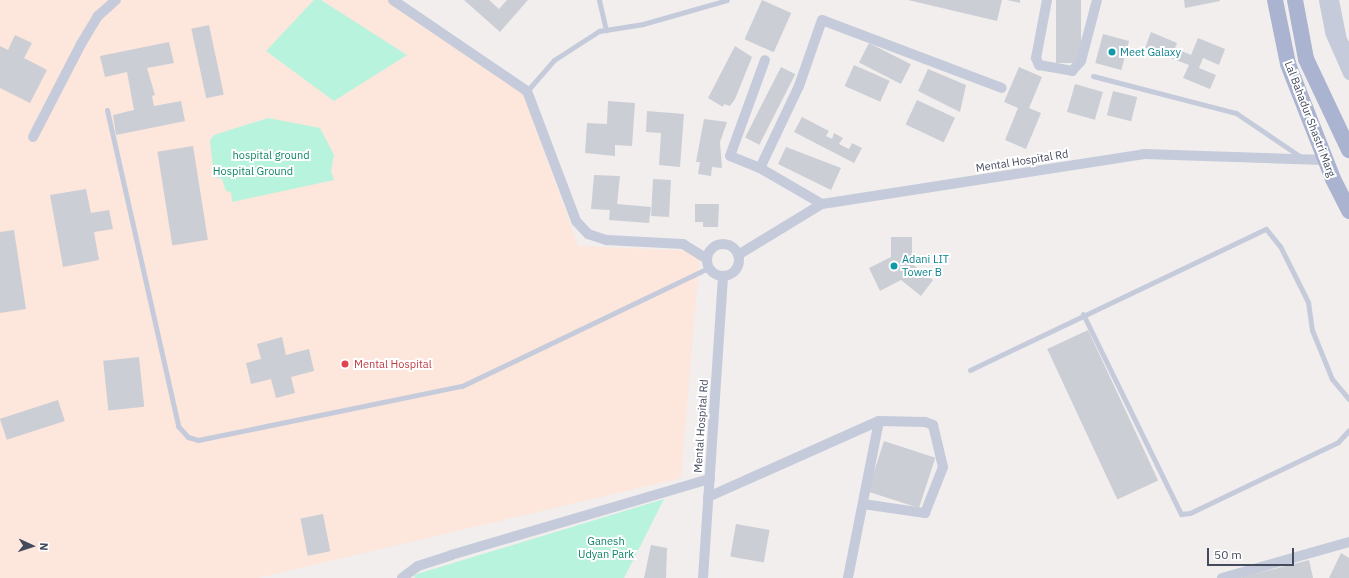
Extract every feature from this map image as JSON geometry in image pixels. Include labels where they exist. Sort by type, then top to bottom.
[{"type":"main road","name":"Lal Bahadur Shastri Marg","points":[[1275,0],[1288,64],[1325,160],[1349,211]]},
{"type":"main road","name":"Lal Bahadur Shastri Marg","points":[[1295,0],[1306,59],[1349,150]]},
{"type":"main road","points":[[1303,102],[1325,99]]},
{"type":"street","points":[[33,137],[81,44],[98,16],[116,0]]},
{"type":"street","points":[[393,0],[527,91],[576,221],[588,234],[607,240],[683,244],[723,276],[736,270],[738,255],[732,246],[722,244],[712,247],[707,263]]},
{"type":"street","points":[[1047,0],[1036,58],[1039,65],[1072,71],[1081,61],[1096,0]]},
{"type":"street","points":[[1325,0],[1331,32],[1349,73]]},
{"type":"street","points":[[1334,0],[1349,51]]},
{"type":"street","points":[[760,168],[799,86],[822,20],[1002,88]]},
{"type":"street","points":[[765,60],[730,156],[760,168],[822,204]]},
{"type":"street","name":"Mental Hospital Rd","points":[[738,255],[822,204],[1144,154],[1325,160]]},
{"type":"street","name":"Mental Hospital Rd","points":[[703,578],[723,276]]},
{"type":"street","points":[[848,578],[879,421]]},
{"type":"street","points":[[708,497],[879,421],[925,422],[932,425],[943,467],[925,513],[863,504]]},
{"type":"street","points":[[402,578],[418,566],[710,479]]},
{"type":"street","points":[[1222,578],[1349,542]]},
{"type":"lane","points":[[599,0],[606,30]]},
{"type":"lane","points":[[527,91],[554,60],[575,43],[606,30],[643,24],[727,0]]},
{"type":"lane","points":[[1093,76],[1236,113],[1306,160]]},
{"type":"lane","points":[[107,110],[178,426],[188,437],[198,440],[462,386],[707,263]]},
{"type":"lane","points":[[970,370],[1083,314],[1266,230],[1280,246],[1308,302],[1312,330],[1332,379],[1349,399]]},
{"type":"lane","points":[[1083,314],[1181,514],[1190,513],[1338,442],[1349,430]]},
{"type":"shaded area","name":"Mental Hospital","points":[[0,0],[397,0],[521,88],[578,246],[700,251],[681,478],[258,578],[0,578]]},
{"type":"green space","points":[[314,0],[321,0],[407,55],[334,101],[266,51]]},
{"type":"green space","name":"hospital ground","points":[[268,118],[320,128],[334,155],[331,171],[334,180],[232,202],[231,192],[226,191],[222,179],[214,177],[210,140],[214,135]]},
{"type":"green space","name":"Ganesh Udyan Park","points":[[664,499],[624,578],[415,578],[414,575]]},
{"type":"building","points":[[464,0],[489,0],[499,9],[507,0],[528,0],[500,32]]},
{"type":"building","points":[[762,0],[791,13],[774,52],[745,39]]},
{"type":"building","points":[[908,0],[1002,0],[997,21]]},
{"type":"building","points":[[1007,0],[1020,0],[1020,3]]},
{"type":"building","points":[[1056,0],[1081,0],[1081,63],[1056,63]]},
{"type":"building","points":[[1184,0],[1220,0],[1220,1],[1185,8]]},
{"type":"building","points":[[209,25],[224,94],[206,98],[191,29]]},
{"type":"building","points":[[1151,32],[1177,43],[1175,48],[1191,55],[1198,38],[1225,49],[1219,65],[1203,58],[1199,68],[1216,75],[1210,89],[1183,78],[1189,65],[1145,48]]},
{"type":"building","name":"Meet Galaxy","points":[[1103,34],[1129,41],[1121,70],[1095,63]]},
{"type":"building","points":[[15,35],[32,43],[24,58],[47,70],[30,103],[0,88],[0,46],[8,50]]},
{"type":"building","points":[[169,42],[174,63],[147,68],[155,95],[152,96],[154,106],[181,101],[185,121],[116,135],[113,115],[134,110],[127,72],[105,77],[100,56]]},
{"type":"building","points":[[869,43],[911,64],[901,84],[859,63]]},
{"type":"building","points":[[735,46],[752,57],[735,99],[730,106],[724,104],[723,107],[708,98]]},
{"type":"building","points":[[854,65],[890,81],[880,102],[845,86]]},
{"type":"building","points":[[781,67],[795,74],[759,145],[745,137]]},
{"type":"building","points":[[1019,67],[1042,77],[1029,108],[1041,113],[1026,149],[1005,140],[1018,108],[1004,102]]},
{"type":"building","points":[[928,69],[966,85],[960,112],[918,91]]},
{"type":"building","points":[[1075,84],[1103,92],[1095,120],[1067,112]]},
{"type":"building","points":[[1113,91],[1137,97],[1131,121],[1107,115]]},
{"type":"building","points":[[917,100],[955,118],[944,142],[906,124]]},
{"type":"building","points":[[608,101],[635,103],[632,146],[615,145],[615,156],[585,153],[587,123],[607,124]]},
{"type":"building","points":[[647,111],[684,114],[680,167],[659,165],[661,133],[646,132]]},
{"type":"building","points":[[802,117],[829,131],[826,136],[832,139],[834,133],[843,138],[839,144],[849,149],[852,143],[862,148],[854,163],[794,132]]},
{"type":"building","points":[[704,119],[727,122],[720,142],[722,168],[712,167],[711,176],[698,174],[700,162],[696,162]]},
{"type":"building","points":[[193,146],[208,240],[172,245],[157,152]]},
{"type":"building","points":[[786,147],[841,168],[831,190],[778,164]]},
{"type":"building","points":[[594,175],[620,176],[617,204],[651,207],[649,223],[609,220],[610,210],[591,209]]},
{"type":"building","points":[[653,179],[671,180],[669,217],[651,216]]},
{"type":"building","points":[[86,189],[91,213],[109,210],[113,229],[94,232],[99,260],[63,267],[50,195]]},
{"type":"building","points":[[695,204],[719,204],[718,227],[703,227],[703,222],[695,222]]},
{"type":"building","points":[[14,230],[26,309],[0,313],[0,232]]},
{"type":"building","name":"Adani LIT Tower B","points":[[891,237],[912,237],[912,264],[933,280],[921,296],[901,280],[880,291],[869,268],[891,257]]},
{"type":"building","points":[[1088,330],[1158,480],[1117,499],[1047,349]]},
{"type":"building","points":[[282,337],[286,355],[309,349],[314,371],[291,377],[295,393],[276,398],[271,379],[251,384],[246,363],[261,359],[257,344]]},
{"type":"building","points":[[139,357],[144,407],[108,410],[103,361]]},
{"type":"building","points":[[58,400],[65,421],[7,440],[0,419]]},
{"type":"building","points":[[884,441],[935,458],[919,508],[868,491]]},
{"type":"building","points":[[323,514],[330,551],[308,556],[300,518]]},
{"type":"building","points":[[736,524],[769,530],[764,562],[730,556]]},
{"type":"building","points":[[651,545],[667,548],[666,578],[644,578]]},
{"type":"building","points":[[1341,553],[1349,558],[1349,578],[1329,578]]},
{"type":"building","points":[[1309,560],[1313,578],[1242,578],[1242,577]]},
{"type":"place","name":"Meet Galaxy","points":[[1112,52]]},
{"type":"place","name":"Adani LIT Tower B","points":[[894,266]]},
{"type":"place","name":"Mental Hospital","points":[[345,364]]},
{"type":"park label","name":"Hospital Ground","points":[[253,171]]}]
